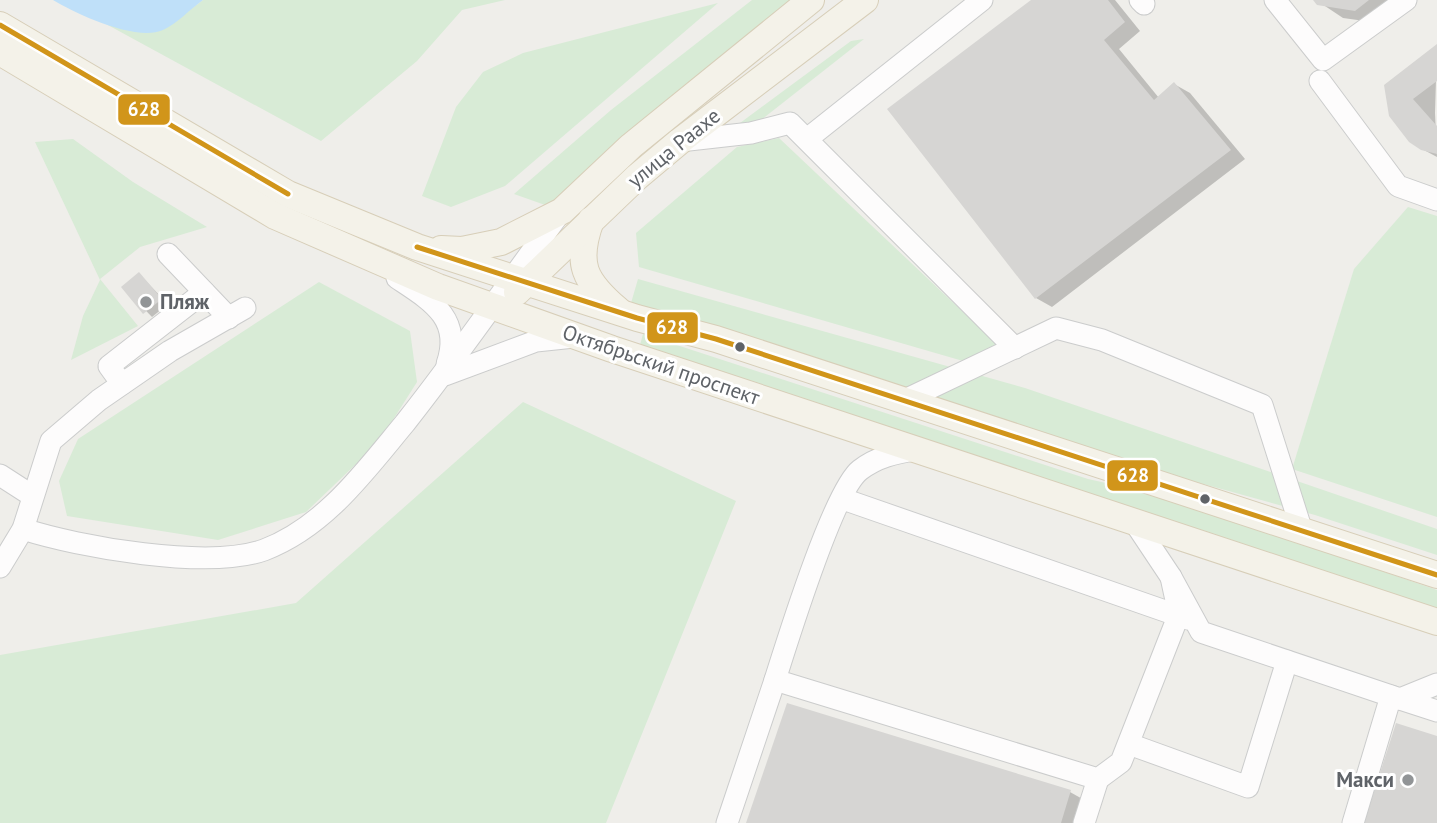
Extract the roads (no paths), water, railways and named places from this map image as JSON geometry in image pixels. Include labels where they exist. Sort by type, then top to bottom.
[{"type":"main road","name":"улица Раахе","points":[[417,247],[462,250],[501,242],[562,211],[631,146],[811,0]]},
{"type":"main road","name":"улица Раахе","points":[[492,307],[680,141],[865,0]]},
{"type":"main road","name":"Октябрьский проспект","points":[[0,25],[288,194],[417,247],[630,315]]},
{"type":"main road","name":"Октябрьский проспект","points":[[0,52],[275,216],[361,255],[492,307],[1437,622]]},
{"type":"main road","points":[[591,220],[582,257],[586,274],[596,291],[630,315],[654,310],[766,342],[779,359],[1301,528],[1437,575]]},
{"type":"main road","points":[[624,353],[630,315]]},
{"type":"street","points":[[807,139],[982,0]]},
{"type":"street","points":[[1275,0],[1323,60],[1406,0]]},
{"type":"street","points":[[1320,81],[1398,186],[1437,200]]},
{"type":"street","points":[[680,141],[751,133],[790,123],[1015,348]]},
{"type":"street","points":[[519,281],[562,211]]},
{"type":"street","points":[[0,568],[23,529],[31,495],[51,441],[122,384],[170,351],[237,313],[204,292],[168,254]]},
{"type":"street","points":[[361,255],[433,302],[443,316],[451,331],[452,350],[443,376]]},
{"type":"street","points":[[122,384],[109,366],[204,292]]},
{"type":"street","points":[[23,529],[72,541],[181,557],[262,551],[296,535],[327,511],[356,482],[443,376],[492,307]]},
{"type":"street","points":[[905,400],[1056,328],[1102,340],[1262,405],[1301,528]]},
{"type":"street","points":[[443,376],[527,344],[577,337]]},
{"type":"street","points":[[727,823],[802,599],[843,499],[858,471],[889,454],[915,450]]},
{"type":"street","points":[[0,475],[31,495]]},
{"type":"street","points":[[843,499],[1188,619]]},
{"type":"street","points":[[1135,523],[1171,577],[1188,619],[1201,632],[1437,711]]},
{"type":"street","points":[[1084,823],[1098,779],[1121,762],[1169,633],[1188,619]]},
{"type":"street","points":[[1129,744],[1248,787],[1287,661]]},
{"type":"street","points":[[775,680],[1098,779]]},
{"type":"street","points":[[1395,697],[1437,684]]},
{"type":"street","points":[[1353,823],[1395,697]]},
{"type":"water","points":[[53,0],[203,0],[168,27],[151,33],[106,25]]},
{"type":"place","name":"Пляж","points":[[146,302]]},
{"type":"place","name":"Макси","points":[[1408,780]]}]
